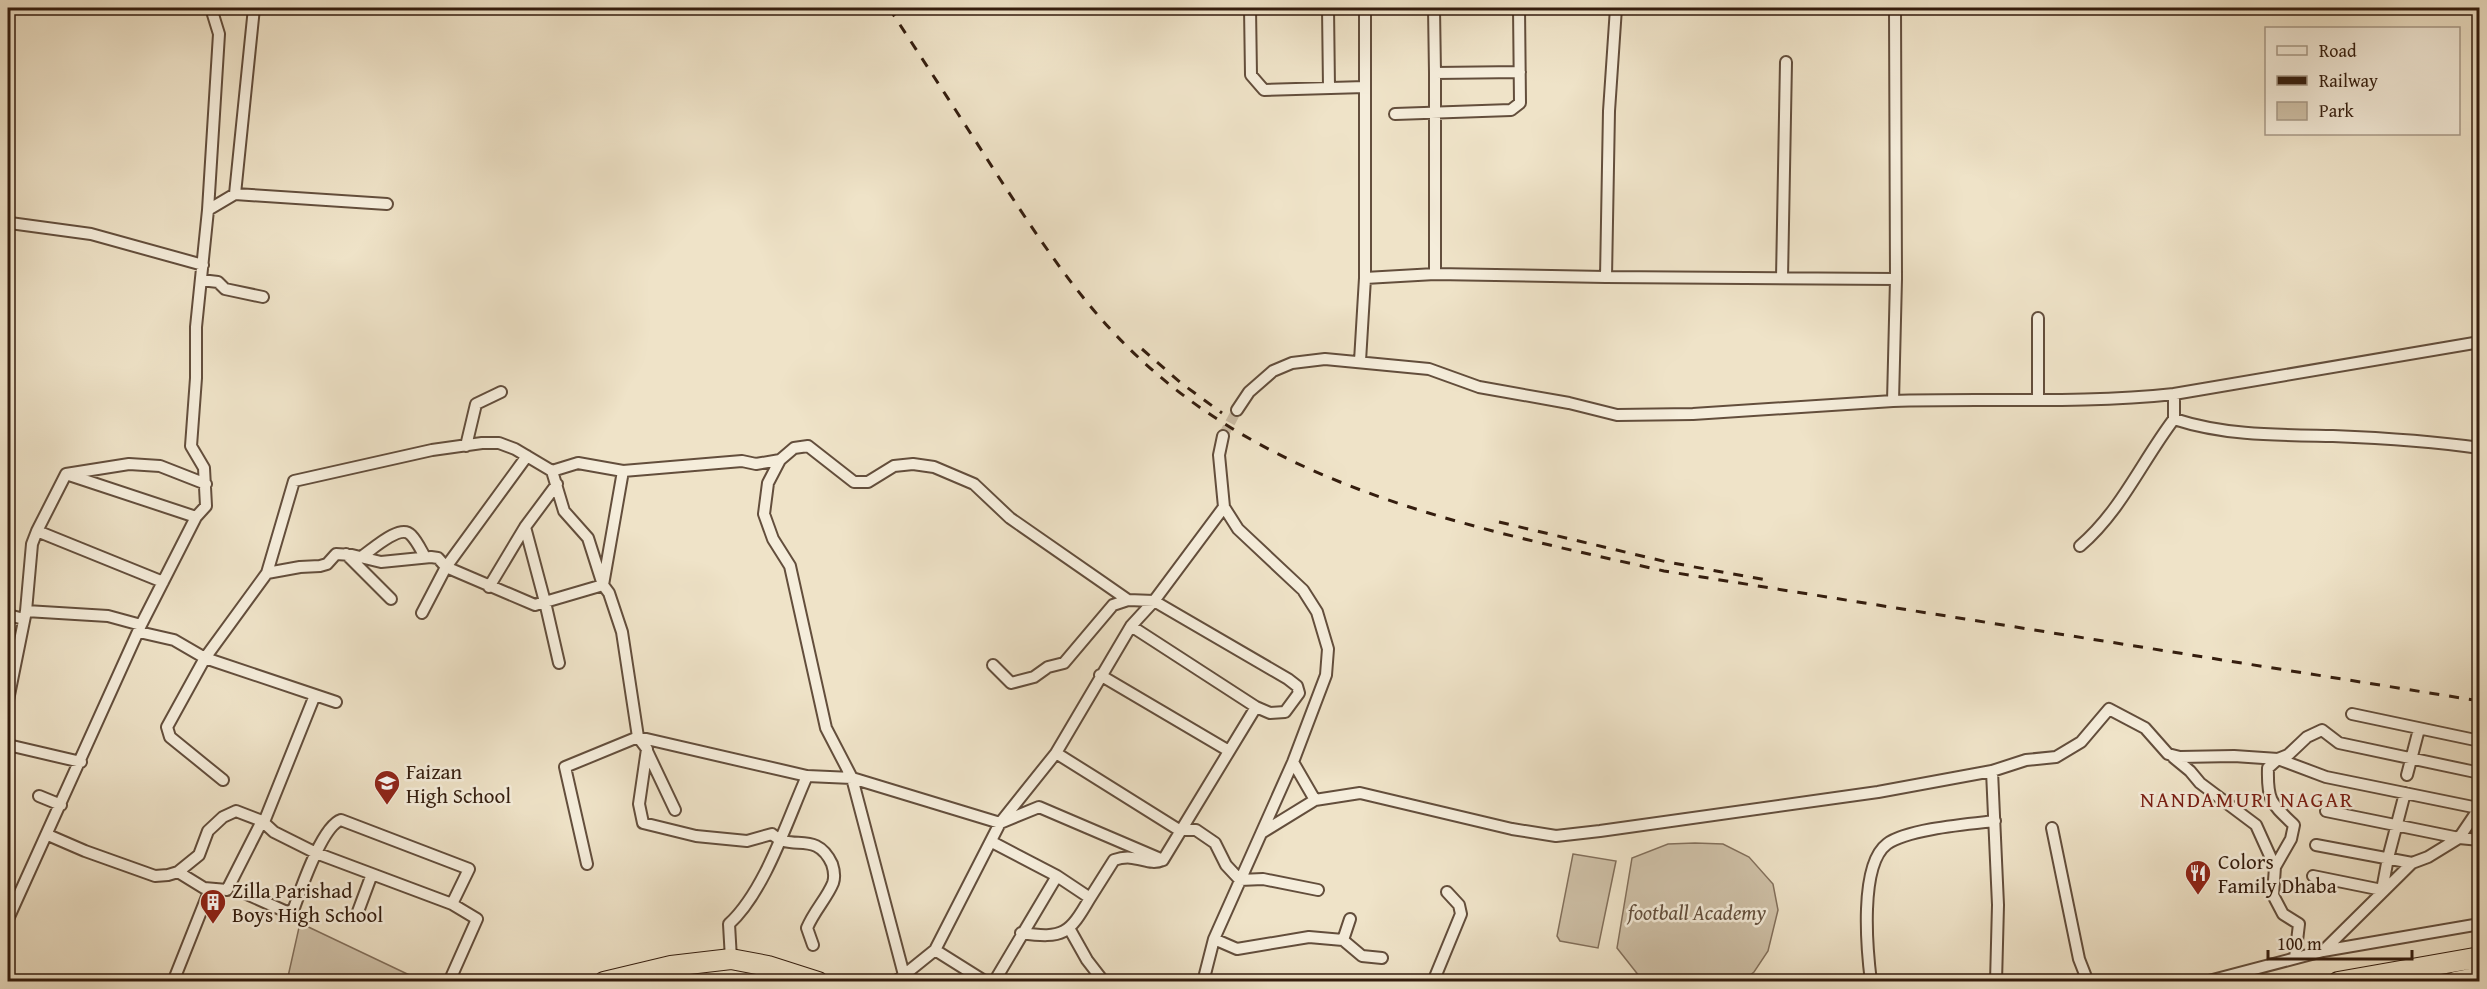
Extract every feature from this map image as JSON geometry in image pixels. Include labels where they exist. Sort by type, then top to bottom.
[{"type":"highway","points":[[2338,981],[2480,957]]},
{"type":"highway","points":[[604,981],[671,966],[731,959],[768,966],[818,981]]},
{"type":"highway","points":[[646,981],[721,970],[749,969],[788,981]]},
{"type":"highway","points":[[2455,981],[2480,977]]},
{"type":"street","points":[[8,919],[11,903],[48,835],[162,582],[196,517],[206,506],[204,468],[190,446],[196,378],[196,327],[208,210],[219,34],[211,8]]},
{"type":"street","points":[[235,194],[254,8]]},
{"type":"street","points":[[1250,8],[1251,75],[1256,84],[1264,90],[1365,87]]},
{"type":"street","points":[[1328,8],[1329,88]]},
{"type":"street","points":[[1360,361],[1365,278],[1365,8]]},
{"type":"street","points":[[1434,8],[1435,274]]},
{"type":"street","points":[[1395,114],[1511,111],[1520,103],[1519,8]]},
{"type":"street","points":[[1606,277],[1610,111],[1616,8]]},
{"type":"street","points":[[1893,401],[1896,279],[1895,8]]},
{"type":"street","points":[[1782,278],[1786,62]]},
{"type":"street","points":[[1435,73],[1520,72]]},
{"type":"street","points":[[208,210],[235,194],[387,204]]},
{"type":"street","points":[[10,223],[91,234],[203,265]]},
{"type":"street","points":[[1365,278],[1435,274],[1896,279]]},
{"type":"street","points":[[201,280],[218,282],[225,289],[263,297]]},
{"type":"street","points":[[2038,318],[2038,399]]},
{"type":"street","points":[[1236,410],[1249,392],[1273,370],[1292,363],[1325,359],[1429,369],[1479,387],[1569,403],[1617,416],[1693,414],[1893,401],[2117,400],[2174,394],[2480,342]]},
{"type":"street","points":[[466,446],[476,404],[501,392]]},
{"type":"street","points":[[2080,546],[2094,535],[2120,502],[2174,419],[2174,394]]},
{"type":"street","points":[[2174,419],[2199,427],[2265,436],[2334,436],[2480,448]]},
{"type":"street","points":[[1203,981],[1215,939],[1293,762],[1326,675],[1328,650],[1317,612],[1303,590],[1238,529],[1224,507],[1219,455],[1223,436]]},
{"type":"street","points":[[222,780],[170,737],[167,727],[205,658],[267,573],[294,481],[432,450],[499,443],[552,471],[564,511],[588,538],[603,585],[609,593],[622,632],[638,737],[647,750],[675,810]]},
{"type":"street","points":[[1128,600],[1010,518],[974,484],[934,467],[913,464],[894,466],[868,482],[854,482],[808,446],[794,448],[780,460],[768,483],[764,514],[773,539],[790,566],[826,728],[852,778],[900,978],[935,950],[1000,823],[1056,753],[1131,626],[1154,601],[1224,507]]},
{"type":"street","points":[[422,613],[446,567],[527,456]]},
{"type":"street","points":[[552,471],[578,463],[623,471],[742,461],[756,464],[780,460]]},
{"type":"street","points":[[66,474],[129,464],[150,465],[160,466],[206,484]]},
{"type":"street","points":[[603,585],[623,471]]},
{"type":"street","points":[[66,474],[196,517]]},
{"type":"street","points":[[8,700],[25,615],[32,544],[66,474]]},
{"type":"street","points":[[489,587],[525,527],[557,484]]},
{"type":"street","points":[[525,527],[559,663]]},
{"type":"street","points":[[37,531],[162,582]]},
{"type":"street","points":[[361,557],[402,531],[410,534],[425,556]]},
{"type":"street","points":[[267,573],[320,566],[327,564],[336,554],[381,562],[425,556],[438,558],[446,567],[535,605],[603,585]]},
{"type":"street","points":[[345,554],[391,599]]},
{"type":"street","points":[[993,665],[1011,683],[1034,677],[1048,667],[1064,663],[1113,605],[1128,600],[1154,601],[1288,679],[1299,689],[1290,708],[1285,712],[1270,713],[1256,707],[1131,626]]},
{"type":"street","points":[[8,615],[108,616],[174,640],[205,658],[336,702]]},
{"type":"street","points":[[1100,675],[1229,751]]},
{"type":"street","points":[[178,872],[210,890],[227,890],[263,822],[315,695]]},
{"type":"street","points":[[1163,860],[1179,830],[1256,707]]},
{"type":"street","points":[[1262,832],[1315,800],[1360,793],[1477,823],[1557,836],[1878,792],[1992,771],[2026,760],[2056,758],[2081,742],[2109,709],[2145,728],[2168,754],[2190,771],[2200,783],[2256,825],[2275,867]]},
{"type":"street","points":[[2352,714],[2480,741]]},
{"type":"street","points":[[2407,775],[2419,729]]},
{"type":"street","points":[[2295,958],[2298,924],[2283,914],[2272,895],[2275,867],[2291,838],[2294,825],[2272,804],[2268,768],[2278,759],[2288,755],[2307,737],[2322,730],[2339,743],[2480,773]]},
{"type":"street","points":[[587,864],[565,767],[638,737],[807,776],[852,778],[1000,823],[1039,807],[1163,860]]},
{"type":"street","points":[[8,745],[81,762]]},
{"type":"street","points":[[647,750],[639,804],[643,823],[696,836],[747,841],[772,834],[779,839],[817,845],[828,856],[834,870],[834,881],[814,911],[807,928],[813,945]]},
{"type":"street","points":[[1056,753],[1179,830],[1196,830],[1215,843],[1226,865],[1240,880],[1263,879],[1318,891]]},
{"type":"street","points":[[2168,754],[2180,757],[2234,756],[2278,759],[2326,777],[2479,808],[2458,838],[2428,857],[2412,863],[2382,890],[2323,951]]},
{"type":"street","points":[[1293,762],[1315,800]]},
{"type":"street","points":[[1992,771],[1998,905],[1996,981]]},
{"type":"street","points":[[731,959],[729,924],[738,916],[765,875],[807,776]]},
{"type":"street","points":[[2382,890],[2405,794]]},
{"type":"street","points":[[39,796],[61,805]]},
{"type":"street","points":[[48,835],[155,876],[178,872],[199,855],[208,831],[223,817],[236,811],[263,822],[274,832],[316,853],[452,903],[477,919],[448,981]]},
{"type":"street","points":[[2326,811],[2458,838],[2480,840]]},
{"type":"street","points":[[240,891],[289,913],[294,908],[316,853],[332,825],[340,820],[469,869],[452,903]]},
{"type":"street","points":[[1871,981],[1865,915],[1875,860],[1887,844],[1905,836],[1930,830],[1995,821]]},
{"type":"street","points":[[2052,828],[2079,959],[2088,981]]},
{"type":"street","points":[[992,842],[1057,876],[1090,898]]},
{"type":"street","points":[[2316,845],[2412,863]]},
{"type":"street","points":[[1021,933],[1050,936],[1075,924],[1114,860],[1132,856],[1152,862],[1163,860]]},
{"type":"street","points":[[356,917],[372,874]]},
{"type":"street","points":[[994,981],[1057,876]]},
{"type":"street","points":[[2313,876],[2382,890]]},
{"type":"street","points":[[173,981],[210,890]]},
{"type":"street","points":[[1433,981],[1461,914],[1459,905],[1447,892]]},
{"type":"street","points":[[1343,940],[1350,919]]},
{"type":"street","points":[[2205,981],[2323,951],[2480,924]]},
{"type":"street","points":[[1069,928],[1087,960],[1104,981]]},
{"type":"street","points":[[1215,939],[1237,949],[1308,937],[1343,940],[1362,956],[1382,958]]},
{"type":"street","points":[[935,950],[986,981]]},
{"type":"green space","name":"football Academy","points":[[1668,844],[1723,844],[1749,857],[1773,884],[1778,910],[1768,951],[1754,972],[1742,981],[1643,981],[1617,948],[1632,858]]},
{"type":"green space","points":[[1573,854],[1616,861],[1598,948],[1560,941],[1557,936]]},
{"type":"green space","points":[[300,923],[422,981],[287,981]]},
{"type":"tunnel","points":[[1223,436],[1237,410]]},
{"type":"railway","points":[[889,8],[1044,245],[1117,337],[1194,403],[1254,441],[1318,473],[1385,499],[1454,520],[1524,539],[1664,571],[2480,701]]},
{"type":"railway","points":[[1142,349],[1181,383],[1222,413]]},
{"type":"railway","points":[[1499,522],[1667,562],[1772,581]]},
{"type":"place","name":"Faizan High School","points":[[387,806]]},
{"type":"place","name":"Colors Family Dhaba","points":[[2198,896]]},
{"type":"place","name":"Zilla Parishad Boys High School","points":[[213,925]]},
{"type":"district","name":"NANDAMURI NAGAR","points":[[2247,799]]}]
